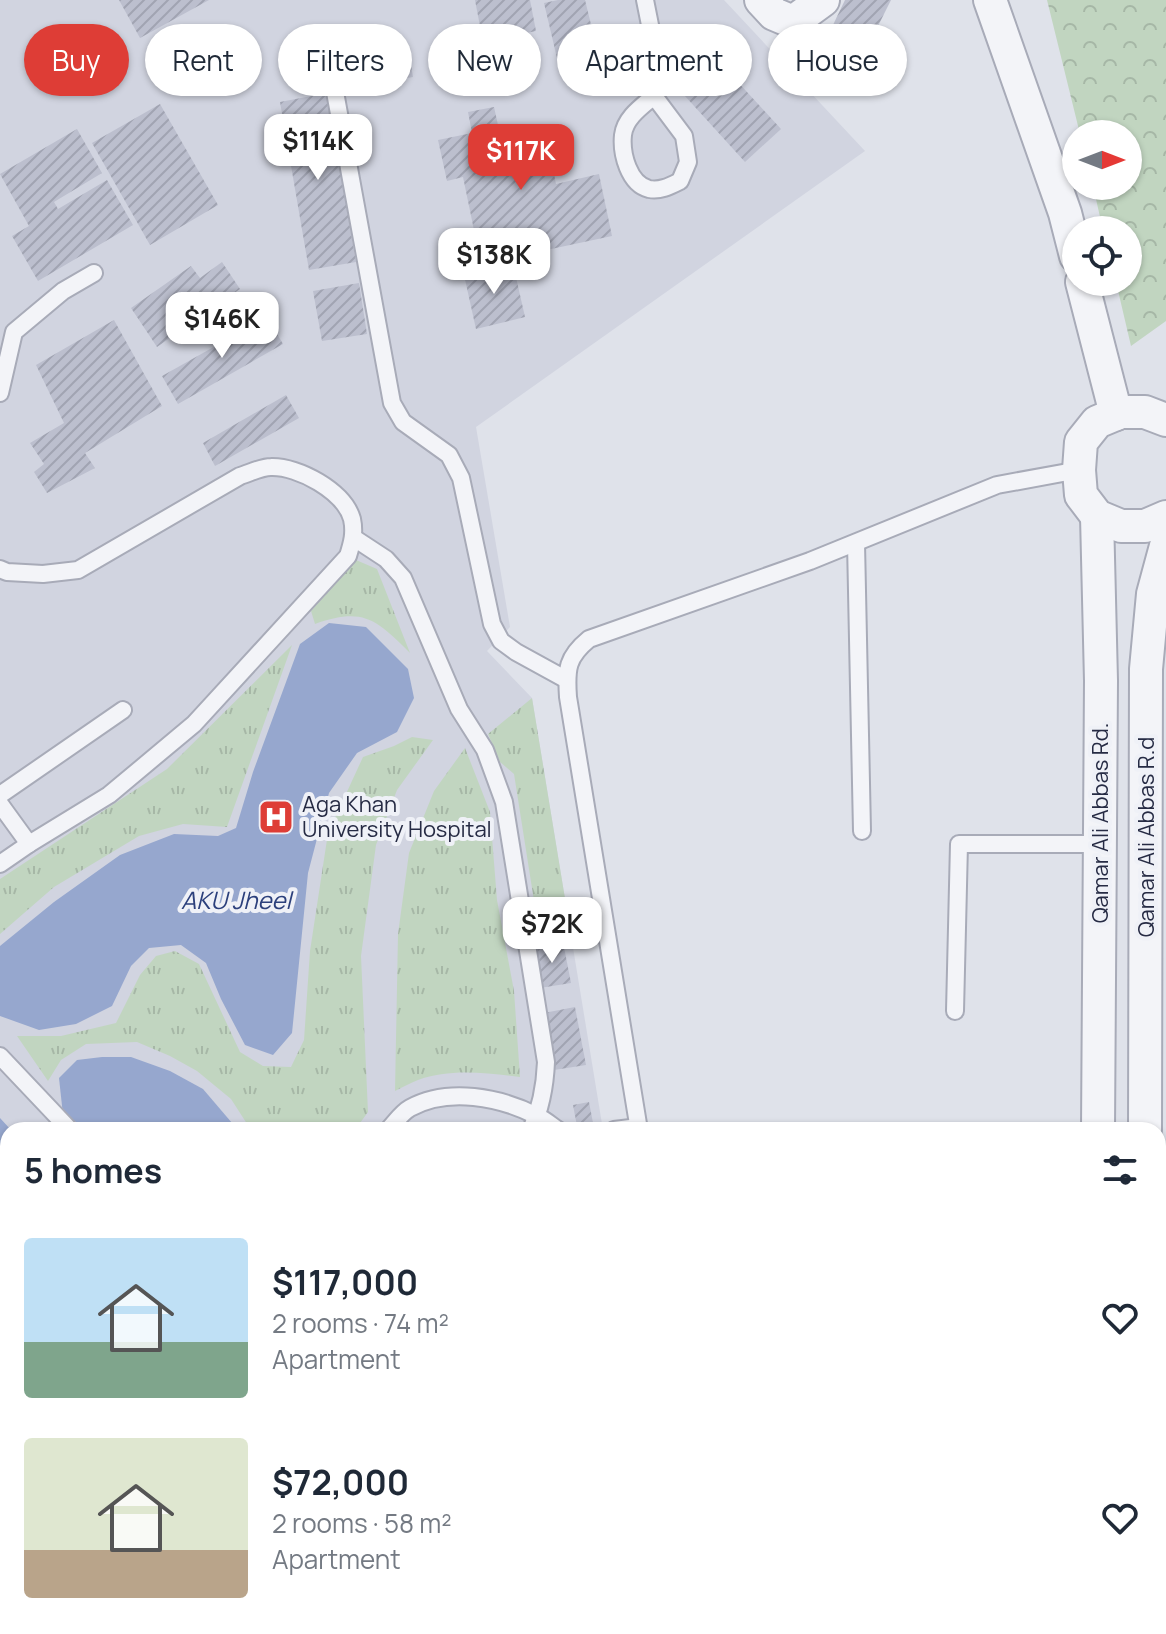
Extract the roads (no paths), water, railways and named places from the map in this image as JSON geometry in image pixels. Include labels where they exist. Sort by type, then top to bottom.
[{"type":"street","points":[[761,0],[774,14],[793,22],[823,0]]},
{"type":"street","points":[[993,1],[1066,216]]},
{"type":"street","points":[[1089,296],[1148,410],[1097,422],[1081,442],[1081,495],[1097,516],[1121,526],[1145,526],[1166,517]]},
{"type":"street","name":"Qamar Ali Abbas Rd.","points":[[1097,516],[1101,681],[1098,1122]]},
{"type":"street","name":"Qamar Ali Abbas R.d","points":[[1145,1122],[1146,669],[1153,594],[1166,546]]},
{"type":"lane","points":[[645,0],[650,24]]},
{"type":"lane","points":[[336,96],[392,403],[403,422],[449,455],[461,478],[492,624],[501,641],[567,680]]},
{"type":"lane","points":[[654,96],[684,136],[688,162],[680,181],[665,189],[647,189],[632,177],[625,159],[623,134],[634,113],[654,96]]},
{"type":"lane","points":[[0,393],[7,330],[94,273]]},
{"type":"lane","points":[[0,569],[43,574],[78,570],[240,476],[269,467],[287,469],[312,478],[339,496],[352,517],[354,538],[348,556],[194,724],[109,795],[0,864]]},
{"type":"lane","points":[[638,1122],[567,680],[569,664],[576,650],[589,639],[810,561],[997,485],[1079,470]]},
{"type":"lane","points":[[354,538],[386,559],[403,578],[459,709],[485,750],[504,802],[546,1062],[545,1089],[534,1122]]},
{"type":"lane","points":[[856,543],[862,831]]},
{"type":"lane","points":[[0,795],[123,710]]},
{"type":"lane","points":[[0,804],[29,844]]},
{"type":"lane","points":[[955,1011],[959,844],[1100,844]]},
{"type":"lane","points":[[0,1056],[62,1122]]},
{"type":"lane","points":[[396,1122],[407,1110],[429,1100],[467,1096],[500,1102],[532,1122]]},
{"type":"water","name":"AKU Jheel","points":[[329,623],[366,627],[408,669],[414,698],[397,732],[357,753],[329,793],[308,873],[292,1033],[273,1055],[245,1045],[206,963],[181,945],[149,948],[131,966],[112,1006],[76,1024],[39,1030],[0,1016],[0,946],[54,902],[120,855],[174,834],[218,836],[236,828],[300,644]]},
{"type":"water","points":[[131,1057],[170,1071],[203,1089],[231,1122],[76,1122],[63,1115],[59,1078],[77,1060]]},
{"type":"place","name":"Aga Khan University Hospital","points":[[276,817]]}]
